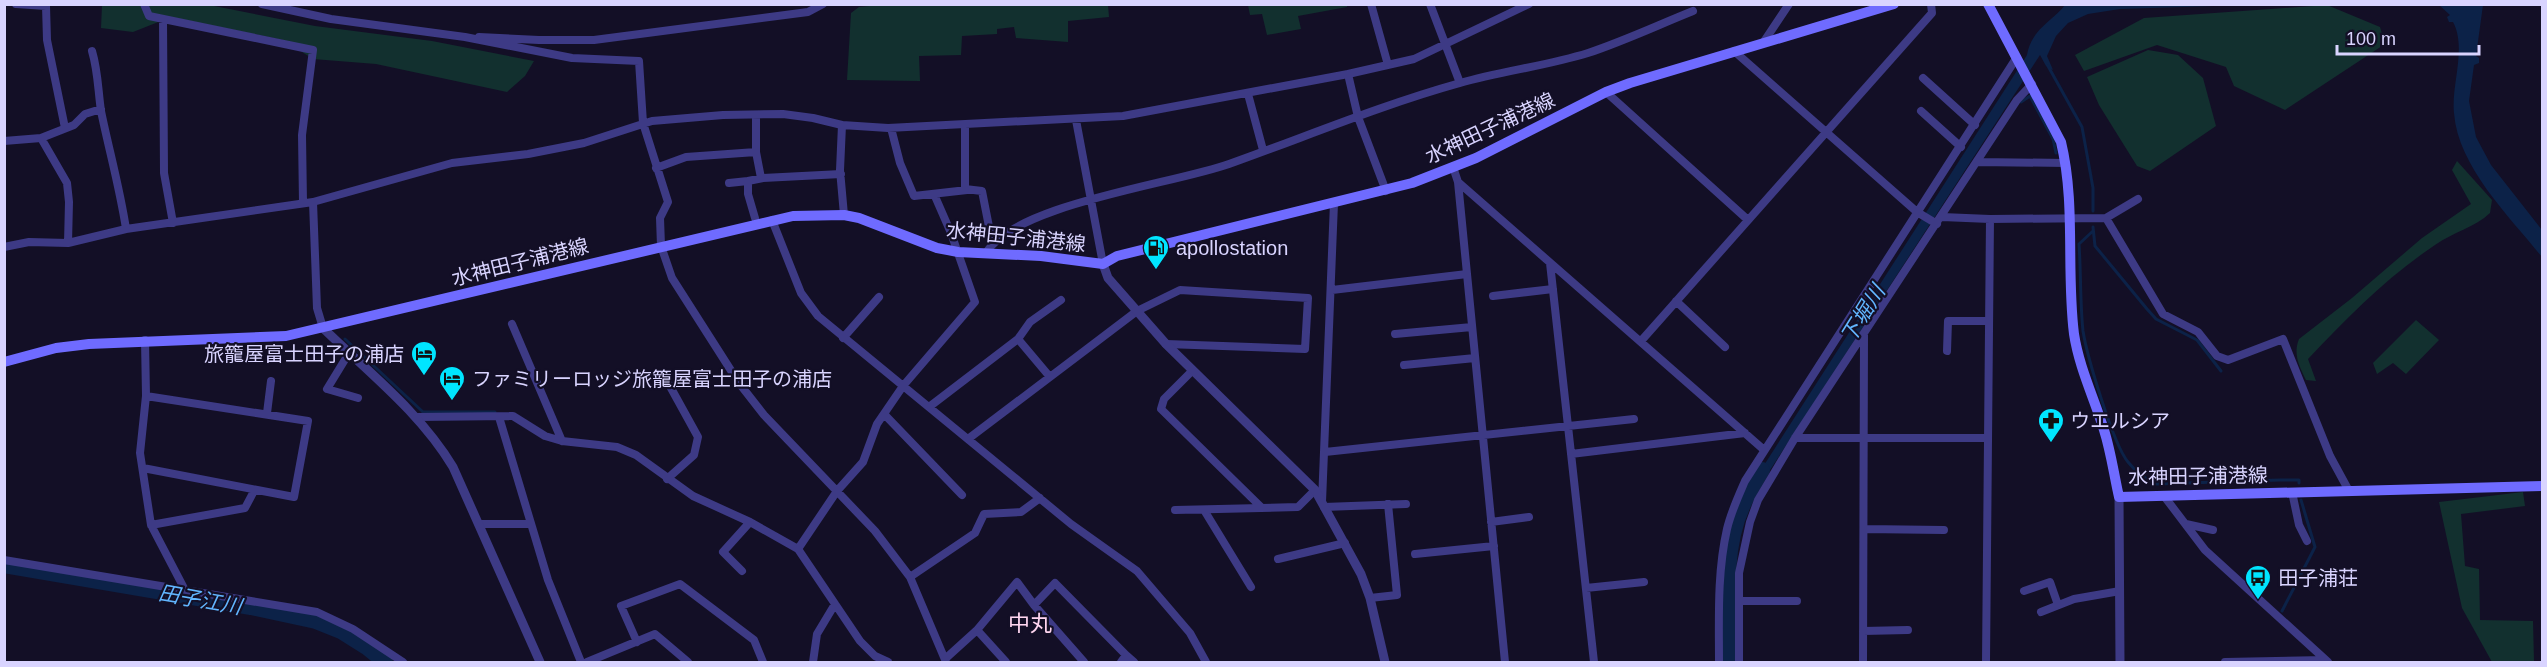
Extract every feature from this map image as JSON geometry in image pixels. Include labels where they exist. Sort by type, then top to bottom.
[{"type":"main road","name":"水神田子浦港線","points":[[4,362],[56,348],[145,340],[266,337],[323,328],[794,216],[844,215],[859,218],[937,248],[956,252],[1041,256],[1103,264],[1117,256],[1386,191],[1453,167],[1606,92],[1734,51],[1894,4]]},
{"type":"main road","name":"水神田子浦港線","points":[[1988,4],[2061,142],[2066,163],[2070,219],[2074,332],[2082,367],[2104,430],[2119,497],[2542,486]]},
{"type":"street","points":[[16,4],[46,6],[47,40],[65,128]]},
{"type":"street","points":[[144,4],[149,16],[163,20],[314,50],[302,135],[303,202]]},
{"type":"street","points":[[262,4],[332,19],[465,37],[572,58],[639,61],[642,123],[668,202],[660,218],[661,246],[672,278],[739,383],[764,415],[875,531],[910,577],[946,661],[977,630],[1017,582],[1084,663]]},
{"type":"street","points":[[465,37],[594,40],[808,12],[823,4]]},
{"type":"street","points":[[1371,4],[1388,65]]},
{"type":"street","points":[[1430,4],[1460,83]]},
{"type":"street","points":[[4,247],[30,242],[68,243],[126,229],[313,202],[452,163],[528,154],[584,143],[642,123],[783,114],[842,125],[891,128],[1123,116],[1248,94],[1414,59],[1529,4]]},
{"type":"street","points":[[1763,43],[1789,4]]},
{"type":"street","points":[[1641,341],[1932,13],[1931,4]]},
{"type":"street","points":[[986,253],[992,242],[1017,225],[1091,200],[1228,165],[1263,150],[1460,83],[1587,53],[1693,11]]},
{"type":"street","points":[[163,20],[164,173],[173,223]]},
{"type":"street","points":[[92,51],[98,72],[101,109],[126,229]]},
{"type":"street","points":[[1734,51],[1824,133],[1917,212],[1939,220],[2106,218],[2138,199]]},
{"type":"street","points":[[1719,663],[1720,571],[1727,526],[1745,481],[2018,59]]},
{"type":"street","points":[[1348,74],[1358,117],[1386,191]]},
{"type":"street","points":[[1923,78],[1975,125]]},
{"type":"street","points":[[1739,663],[1739,573],[1750,522],[1758,500],[1795,438],[2030,81]]},
{"type":"street","points":[[1606,92],[1748,220]]},
{"type":"street","points":[[1248,94],[1263,150]]},
{"type":"street","points":[[4,141],[41,138],[74,126],[85,114],[101,109]]},
{"type":"street","points":[[1921,111],[1961,147]]},
{"type":"street","points":[[756,115],[756,152],[761,178]]},
{"type":"street","points":[[1076,120],[1103,264],[1108,278],[1192,371],[1315,490],[1345,543],[1370,598],[1385,663]]},
{"type":"street","points":[[842,125],[841,174],[844,215]]},
{"type":"street","points":[[964,125],[965,189],[967,190]]},
{"type":"street","points":[[891,128],[900,163],[914,196],[967,190],[982,191],[992,242]]},
{"type":"street","points":[[41,138],[67,183],[68,243]]},
{"type":"street","points":[[656,168],[686,157],[756,152]]},
{"type":"street","points":[[1978,162],[2066,163]]},
{"type":"street","points":[[1453,167],[1458,182],[1505,663]]},
{"type":"street","points":[[729,183],[761,178],[841,174]]},
{"type":"street","points":[[748,181],[748,195],[755,218]]},
{"type":"street","points":[[1458,182],[1763,450]]},
{"type":"street","points":[[798,549],[837,491],[863,462],[877,424],[903,386],[975,302],[951,233],[934,194]]},
{"type":"street","points":[[313,202],[317,308],[323,328],[417,417],[443,449],[453,466],[540,663]]},
{"type":"street","points":[[1323,504],[1334,203]]},
{"type":"street","points":[[2106,218],[2163,314],[2198,332],[2217,356],[2228,360],[2283,339],[2330,456],[2349,491]]},
{"type":"street","points":[[1986,663],[1990,219]]},
{"type":"street","points":[[772,220],[801,294],[818,316],[1040,498],[1137,571],[1190,633],[1206,663]]},
{"type":"street","points":[[1550,263],[1594,663]]},
{"type":"street","points":[[1332,290],[1467,274]]},
{"type":"street","points":[[1493,296],[1553,289]]},
{"type":"street","points":[[968,440],[1137,311],[1180,290],[1308,298],[1305,349],[1166,344]]},
{"type":"street","points":[[843,338],[879,297]]},
{"type":"street","points":[[928,407],[1018,339],[1030,322],[1061,300]]},
{"type":"street","points":[[1676,301],[1725,347]]},
{"type":"street","points":[[1947,351],[1948,321],[1989,321]]},
{"type":"street","points":[[512,324],[562,441]]},
{"type":"street","points":[[1395,334],[1472,327]]},
{"type":"street","points":[[1863,663],[1864,333]]},
{"type":"street","points":[[1018,339],[1050,377]]},
{"type":"street","points":[[145,340],[146,396],[140,453],[151,525],[185,590]]},
{"type":"street","points":[[349,353],[327,389],[358,398]]},
{"type":"street","points":[[1404,365],[1475,358]]},
{"type":"street","points":[[1192,371],[1164,399],[1161,409],[1261,507]]},
{"type":"street","points":[[666,379],[698,437],[694,455],[667,478]]},
{"type":"street","points":[[267,413],[271,381]]},
{"type":"street","points":[[143,468],[294,497],[308,421],[146,396]]},
{"type":"street","points":[[885,415],[962,495]]},
{"type":"street","points":[[417,417],[513,416],[544,436],[562,441],[617,447],[636,455],[693,496],[750,522],[798,549],[860,641],[875,656],[888,663]]},
{"type":"street","points":[[499,417],[548,580],[581,663]]},
{"type":"street","points":[[1325,452],[1634,419]]},
{"type":"street","points":[[1571,454],[1745,433]]},
{"type":"street","points":[[1795,438],[1988,438]]},
{"type":"street","points":[[151,525],[245,508],[254,490]]},
{"type":"street","points":[[1175,510],[1298,507],[1315,490]]},
{"type":"street","points":[[2292,492],[2299,525],[2307,541]]},
{"type":"street","points":[[2164,496],[2205,550],[2326,661]]},
{"type":"street","points":[[2119,497],[2120,663]]},
{"type":"street","points":[[910,577],[975,532],[984,514],[1021,512],[1040,498]]},
{"type":"street","points":[[1323,504],[1406,504]]},
{"type":"street","points":[[1370,598],[1397,595],[1388,504]]},
{"type":"street","points":[[1204,510],[1251,587]]},
{"type":"street","points":[[1491,522],[1529,517]]},
{"type":"street","points":[[742,571],[723,552],[750,522]]},
{"type":"street","points":[[479,524],[531,524]]},
{"type":"street","points":[[2186,524],[2213,530]]},
{"type":"street","points":[[1864,529],[1944,530]]},
{"type":"street","points":[[1278,559],[1345,543]]},
{"type":"street","points":[[1416,554],[1494,546]]},
{"type":"street","points":[[4,560],[317,612],[353,629],[403,663]]},
{"type":"street","points":[[1586,588],[1644,582]]},
{"type":"street","points":[[2024,591],[2050,582],[2058,605]]},
{"type":"street","points":[[637,642],[621,606],[680,584],[754,640],[763,663]]},
{"type":"street","points":[[1034,605],[1055,584],[1124,659],[1134,663]]},
{"type":"street","points":[[2041,612],[2074,599],[2120,591]]},
{"type":"street","points":[[1739,601],[1797,601]]},
{"type":"street","points":[[813,663],[817,634],[835,604]]},
{"type":"street","points":[[977,630],[1006,663]]},
{"type":"street","points":[[1863,631],[1908,630]]},
{"type":"street","points":[[586,663],[655,634],[688,663]]},
{"type":"street","points":[[2224,663],[2326,661]]},
{"type":"green space","points":[[889,4],[1108,5],[1109,17],[1068,21],[1068,42],[1016,38],[1014,27],[997,29],[997,34],[962,36],[961,55],[919,56],[920,81],[847,80],[851,13],[859,7]]},
{"type":"green space","points":[[102,5],[209,5],[315,26],[432,41],[534,61],[525,76],[507,92],[376,64],[313,59],[283,40],[171,17],[133,32],[101,28]]},
{"type":"green space","points":[[1248,5],[1347,5],[1347,7],[1298,16],[1301,29],[1267,35],[1262,14],[1250,15]]},
{"type":"green space","points":[[2327,5],[2380,27],[2385,44],[2285,110],[2234,86],[2226,67],[2157,45],[2084,71],[2075,55],[2144,18]]},
{"type":"green space","points":[[2148,50],[2178,55],[2203,78],[2216,126],[2150,171],[2137,166],[2099,105],[2087,77]]},
{"type":"green space","points":[[2457,161],[2492,200],[2490,213],[2417,257],[2368,298],[2308,359],[2316,381],[2306,380],[2297,355],[2299,339],[2352,298],[2422,238],[2471,204],[2452,170]]},
{"type":"green space","points":[[2416,320],[2439,340],[2406,374],[2393,363],[2377,374],[2373,363]]},
{"type":"green space","points":[[2523,492],[2525,506],[2461,514],[2465,566],[2479,569],[2480,620],[2533,621],[2534,662],[2492,662],[2462,608],[2439,502]]},
{"type":"water","points":[[2065,5],[2245,5],[2120,9],[2088,14],[2068,23],[2056,36],[2047,56],[2053,70],[2046,66],[2040,55],[1757,490],[1750,487],[2027,55],[2033,38]]},
{"type":"water","points":[[2439,5],[2483,5],[2476,56],[2479,58],[2479,63],[2474,65],[2469,101],[2476,137],[2491,165],[2542,230],[2542,257],[2501,208],[2475,172],[2465,153],[2454,113],[2459,43],[2453,22],[2449,22],[2447,17],[2450,15]]},
{"type":"waterway","points":[[2048,66],[2082,127],[2093,188],[2093,211]]},
{"type":"waterway","points":[[2021,102],[2030,96],[2053,139],[2056,153]]},
{"type":"waterway","points":[[2093,227],[2095,246],[2147,309],[2156,319],[2197,340],[2221,371]]},
{"type":"waterway","points":[[2093,231],[2079,244],[2083,331],[2108,419],[2128,462],[2141,475],[2156,484],[2280,480],[2299,480],[2299,483]]},
{"type":"waterway","points":[[345,339],[423,412],[495,412]]},
{"type":"waterway","name":"下堀川","points":[[1729,662],[1728,583],[1731,544],[1744,502],[1762,470]]},
{"type":"waterway","points":[[2282,611],[2315,547],[2301,500]]},
{"type":"waterway","name":"田子江川","points":[[4,565],[251,607],[316,621],[341,631],[385,662]]},
{"type":"place","name":"apollostation","points":[[1156,271]]},
{"type":"place","name":"旅籠屋富士田子の浦店","points":[[424,377]]},
{"type":"place","name":"ファミリーロッジ旅籠屋富士田子の浦店","points":[[452,402]]},
{"type":"place","name":"ウエルシア","points":[[2051,444]]},
{"type":"place","name":"田子浦荘","points":[[2258,601]]},
{"type":"district","name":"中丸","points":[[1030,623]]}]
